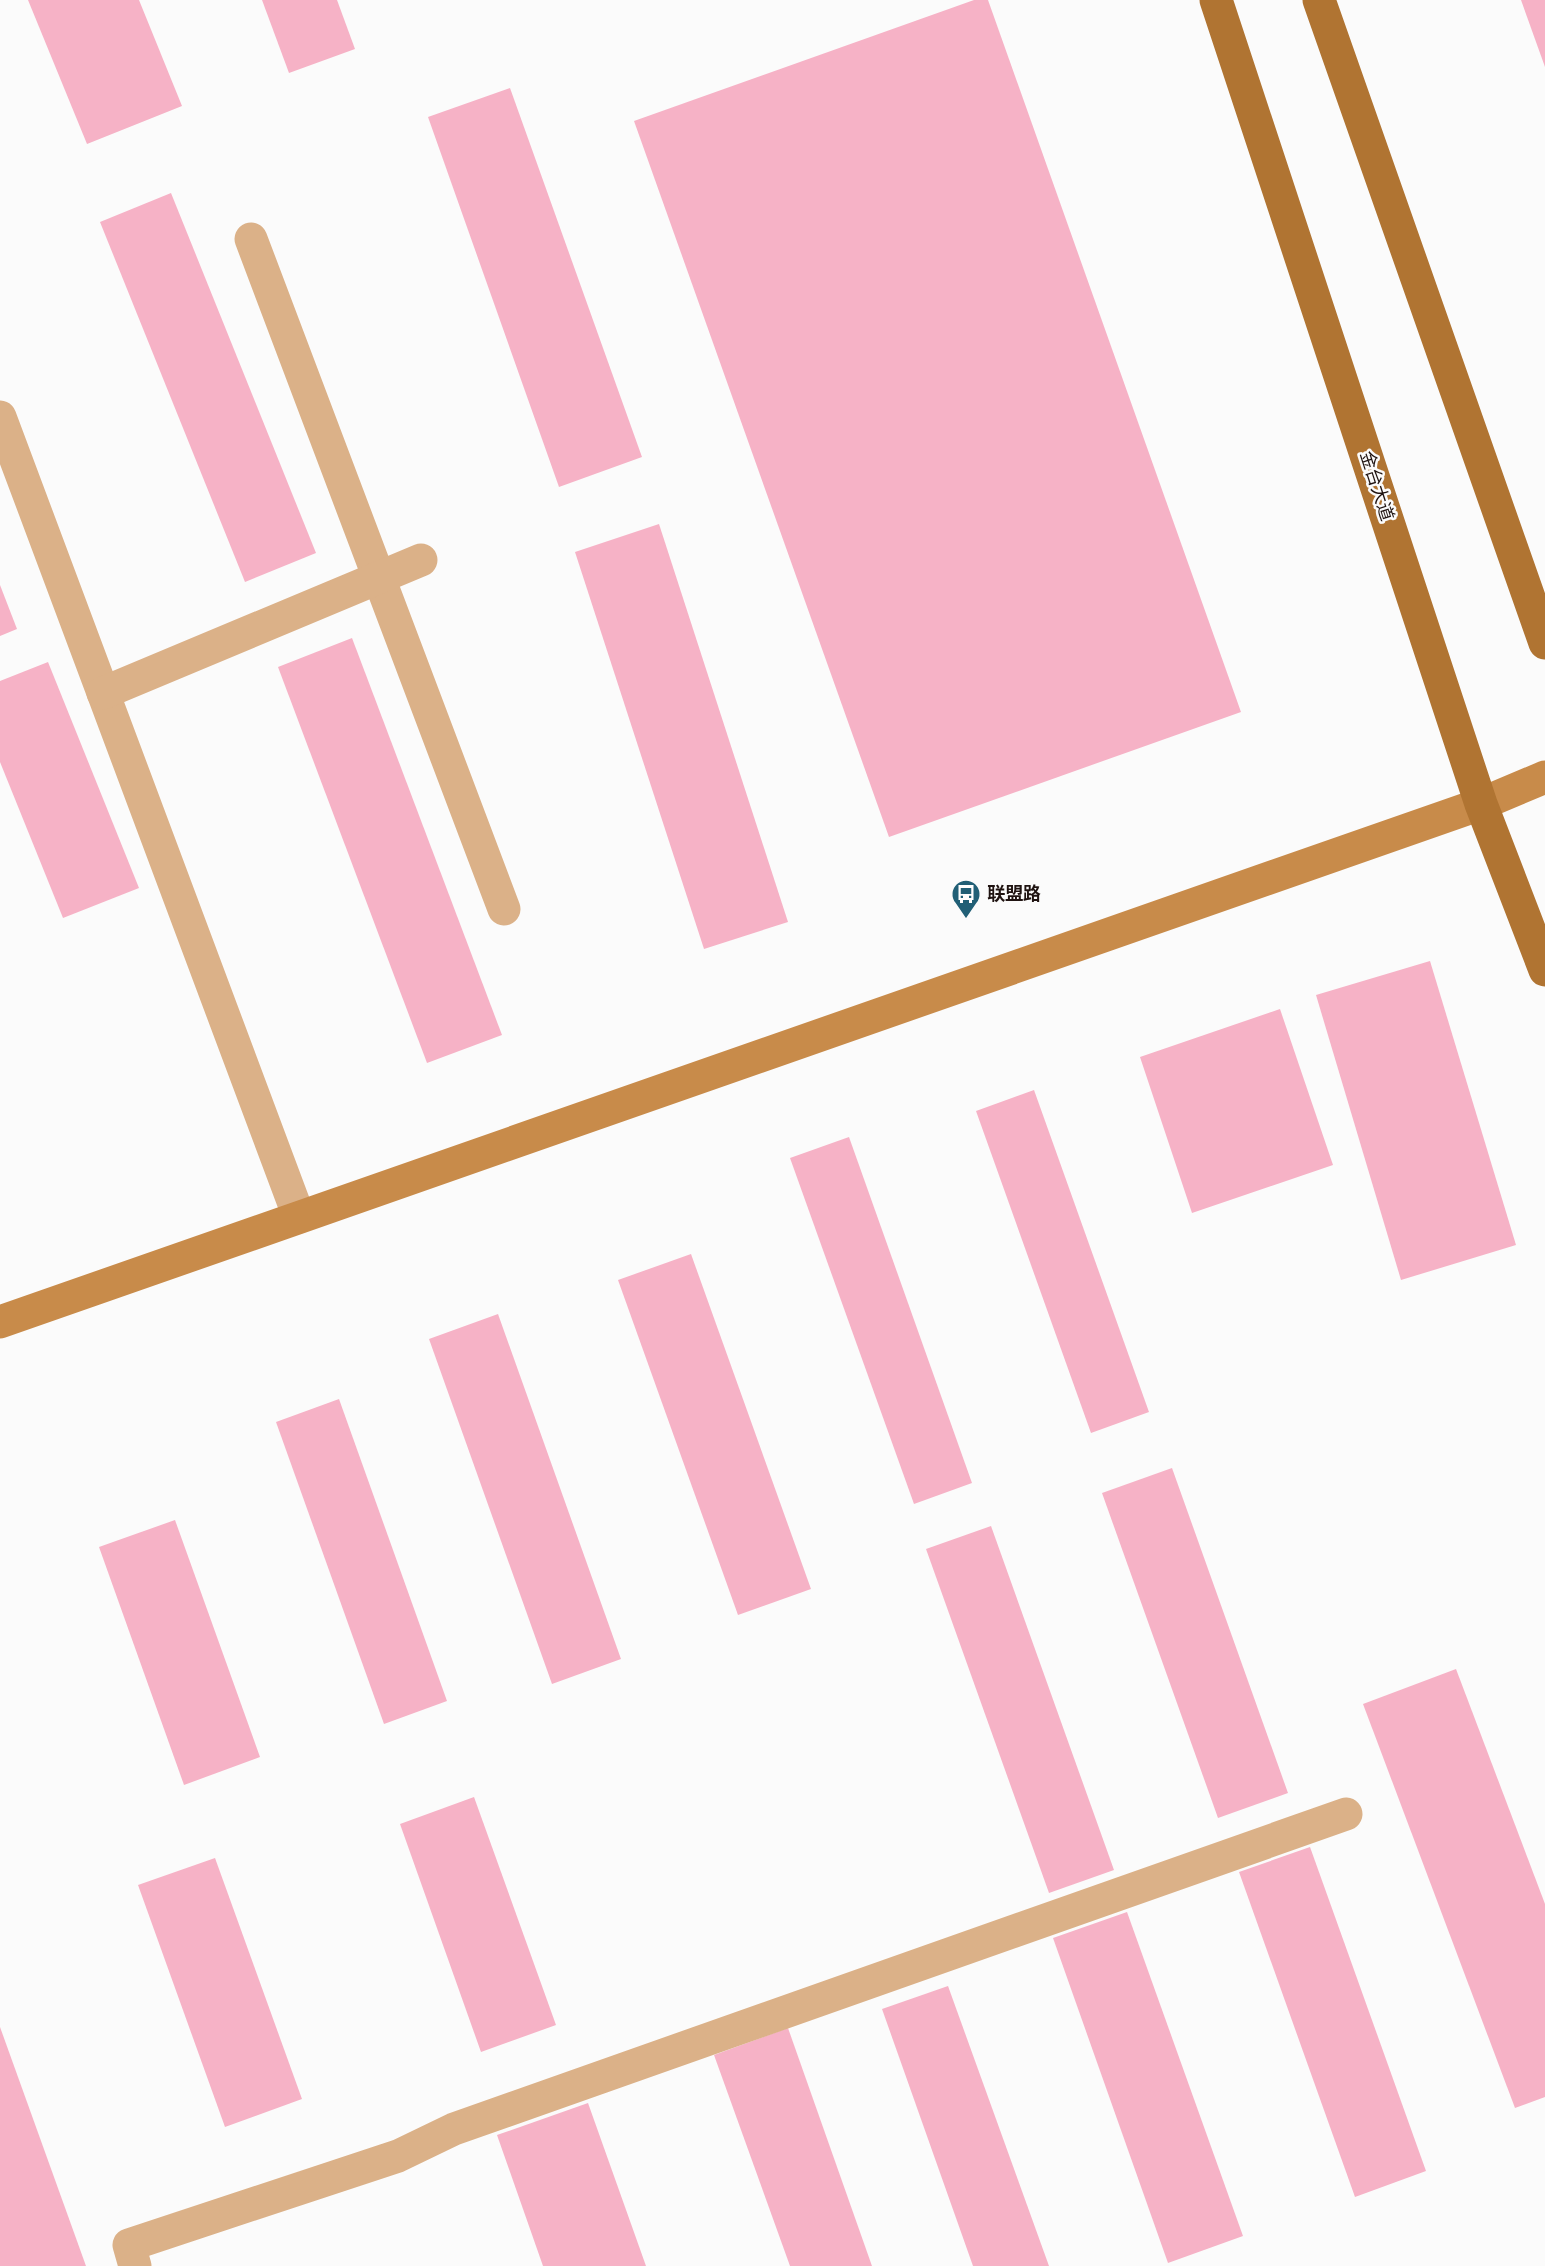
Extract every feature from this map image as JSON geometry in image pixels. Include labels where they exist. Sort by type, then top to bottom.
[{"type":"main road","name":"金台大道","points":[[1216,0],[1481,804],[1545,970]]},
{"type":"main road","points":[[1319,0],[1545,643]]},
{"type":"main road","points":[[0,1322],[1481,804],[1545,777]]},
{"type":"street","points":[[251,239],[504,909]]},
{"type":"street","points":[[0,417],[299,1217]]},
{"type":"street","points":[[103,693],[421,560]]},
{"type":"street","points":[[135,2266],[129,2245],[398,2156],[454,2128],[1346,1814]]},
{"type":"building","points":[[28,0],[139,0],[182,106],[87,144]]},
{"type":"building","points":[[262,0],[337,0],[355,49],[289,73]]},
{"type":"building","points":[[974,0],[988,0],[1241,712],[889,837],[634,121]]},
{"type":"building","points":[[1521,0],[1545,0],[1545,67]]},
{"type":"building","points":[[510,88],[642,457],[559,487],[428,117]]},
{"type":"building","points":[[171,193],[316,553],[245,582],[100,222]]},
{"type":"building","points":[[659,524],[788,922],[704,949],[575,552]]},
{"type":"building","points":[[0,585],[17,629],[0,636]]},
{"type":"building","points":[[352,638],[502,1035],[427,1063],[278,667]]},
{"type":"building","points":[[48,662],[139,888],[63,918],[0,762],[0,681]]},
{"type":"building","points":[[1430,961],[1516,1245],[1401,1280],[1316,995]]},
{"type":"building","points":[[1280,1009],[1333,1165],[1192,1213],[1140,1057]]},
{"type":"building","points":[[1034,1090],[1149,1412],[1091,1433],[976,1111]]},
{"type":"building","points":[[849,1137],[972,1483],[914,1504],[790,1158]]},
{"type":"building","points":[[691,1254],[811,1589],[738,1615],[618,1280]]},
{"type":"building","points":[[498,1314],[621,1659],[552,1684],[429,1339]]},
{"type":"building","points":[[339,1399],[447,1701],[384,1724],[276,1422]]},
{"type":"building","points":[[1172,1468],[1288,1793],[1218,1818],[1102,1493]]},
{"type":"building","points":[[175,1520],[260,1757],[184,1785],[99,1547]]},
{"type":"building","points":[[991,1526],[1114,1870],[1049,1893],[926,1549]]},
{"type":"building","points":[[1456,1669],[1545,1904],[1545,2097],[1515,2108],[1363,1704]]},
{"type":"building","points":[[474,1797],[556,2025],[481,2052],[400,1824]]},
{"type":"building","points":[[1310,1847],[1426,2171],[1355,2197],[1239,1872]]},
{"type":"building","points":[[215,1858],[302,2099],[225,2127],[138,1885]]},
{"type":"building","points":[[1127,1912],[1243,2236],[1168,2263],[1053,1938]]},
{"type":"building","points":[[948,1986],[1049,2266],[973,2266],[882,2009]]},
{"type":"building","points":[[0,2027],[86,2266],[0,2266]]},
{"type":"building","points":[[788,2028],[872,2266],[790,2266],[714,2055]]},
{"type":"building","points":[[588,2103],[646,2266],[543,2266],[497,2135]]},
{"type":"place","name":"联盟路","points":[[966,920]]}]
